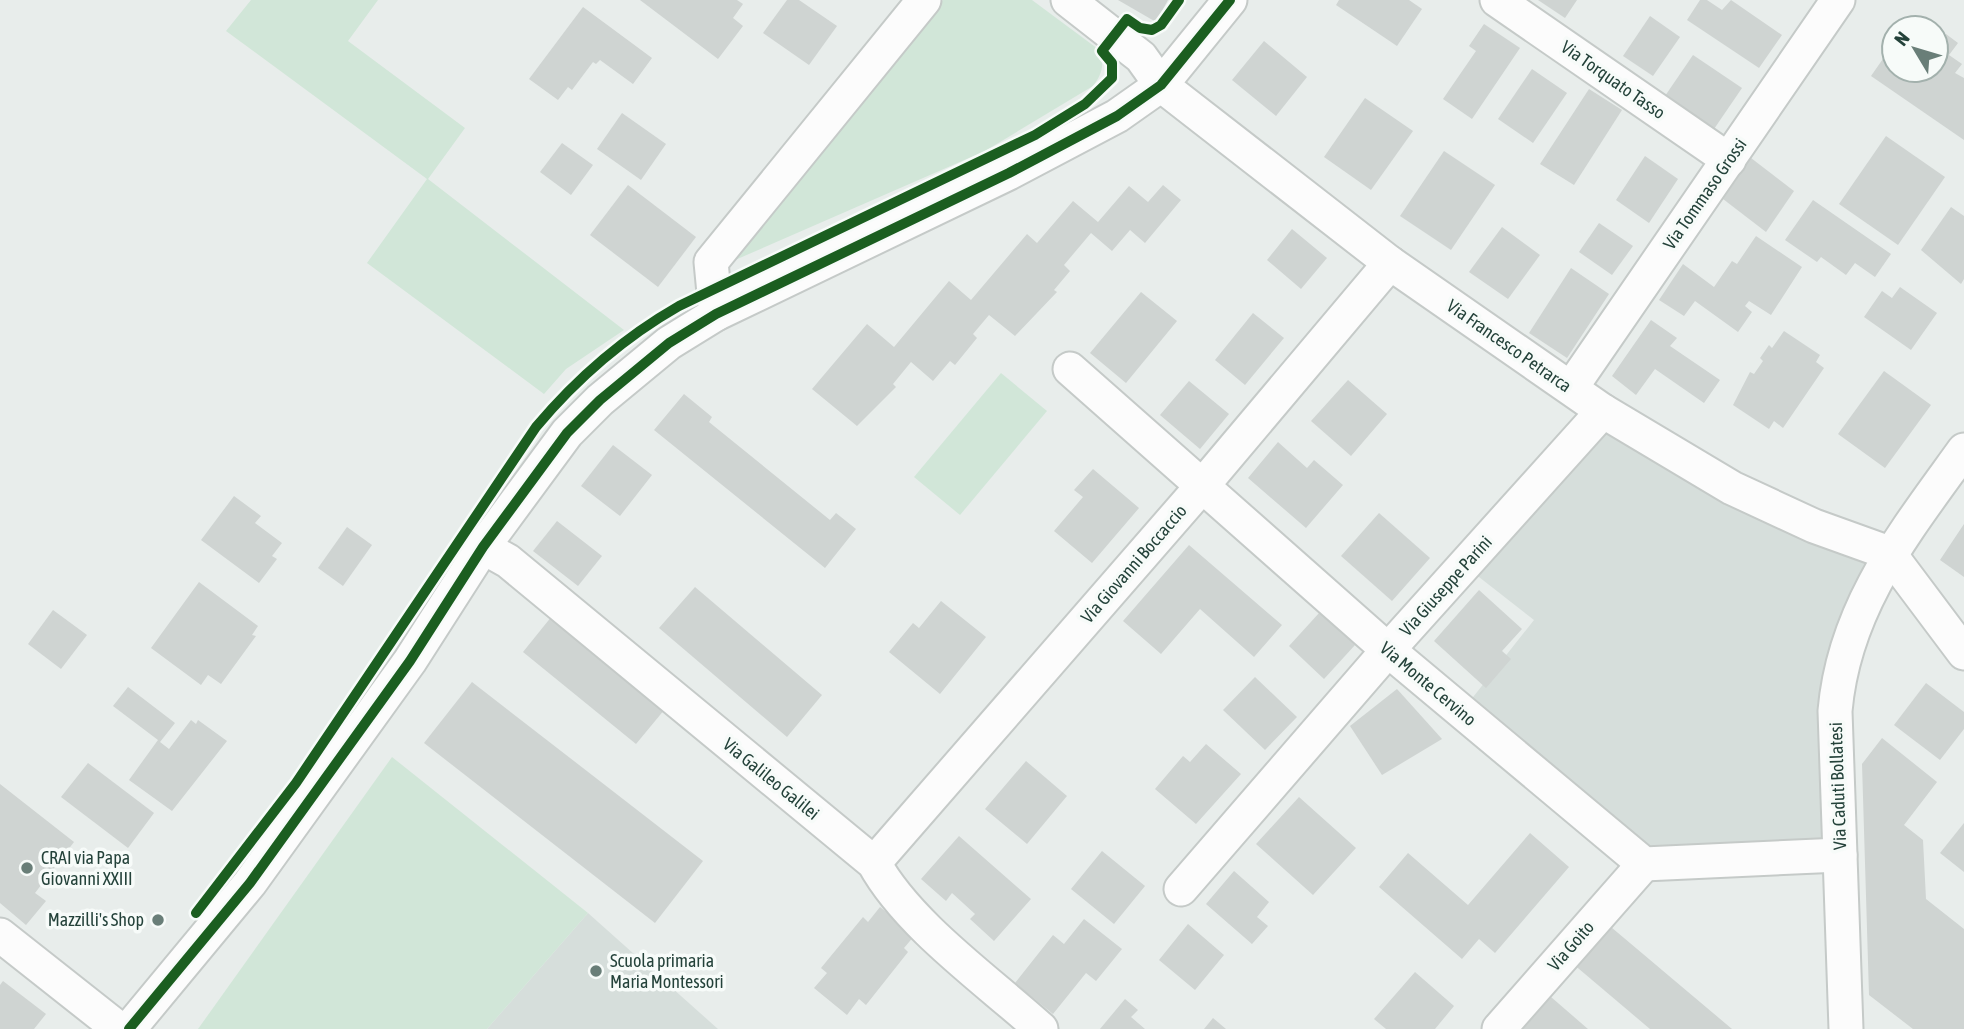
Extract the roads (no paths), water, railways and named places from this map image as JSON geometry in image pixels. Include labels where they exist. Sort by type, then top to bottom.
[{"type":"street","points":[[716,314],[710,262],[924,0]]},
{"type":"street","name":"Via Francesco Petrarca","points":[[1068,0],[1141,57],[1161,85],[1390,263],[1603,411],[1732,488],[1814,526],[1889,553]]},
{"type":"street","points":[[129,1029],[250,883],[410,661],[484,547],[567,433],[600,400],[668,343],[716,314],[1093,130],[1161,85],[1230,0]]},
{"type":"street","name":"Via Torquato Tasso","points":[[1497,0],[1729,160]]},
{"type":"street","name":"Via Tommaso Grossi","points":[[1571,388],[1838,0]]},
{"type":"street","name":"Via Giovanni Boccaccio","points":[[874,863],[1203,485],[1390,263]]},
{"type":"street","name":"Via Monte Cervino","points":[[1070,369],[1388,650],[1644,864]]},
{"type":"street","name":"Via Giuseppe Parini","points":[[1181,889],[1388,650],[1603,411]]},
{"type":"street","name":"Via Caduti Bollatesi","points":[[1846,1029],[1835,712],[1839,674],[1863,601],[1889,553],[1964,450]]},
{"type":"street","name":"Via Galileo Galilei","points":[[484,547],[508,561],[874,863],[887,887],[909,912],[1041,1029]]},
{"type":"street","points":[[1889,553],[1964,653]]},
{"type":"street","points":[[1644,864],[1840,855]]},
{"type":"street","name":"Via Goito","points":[[1499,1029],[1644,864]]},
{"type":"street","points":[[0,936],[119,1029]]},
{"type":"place","name":"CRAI via Papa Giovanni XXIII","points":[[27,868]]},
{"type":"place","name":"Mazzilli's Shop","points":[[158,920]]},
{"type":"place","name":"Scuola primaria Maria Montessori","points":[[596,971]]}]
